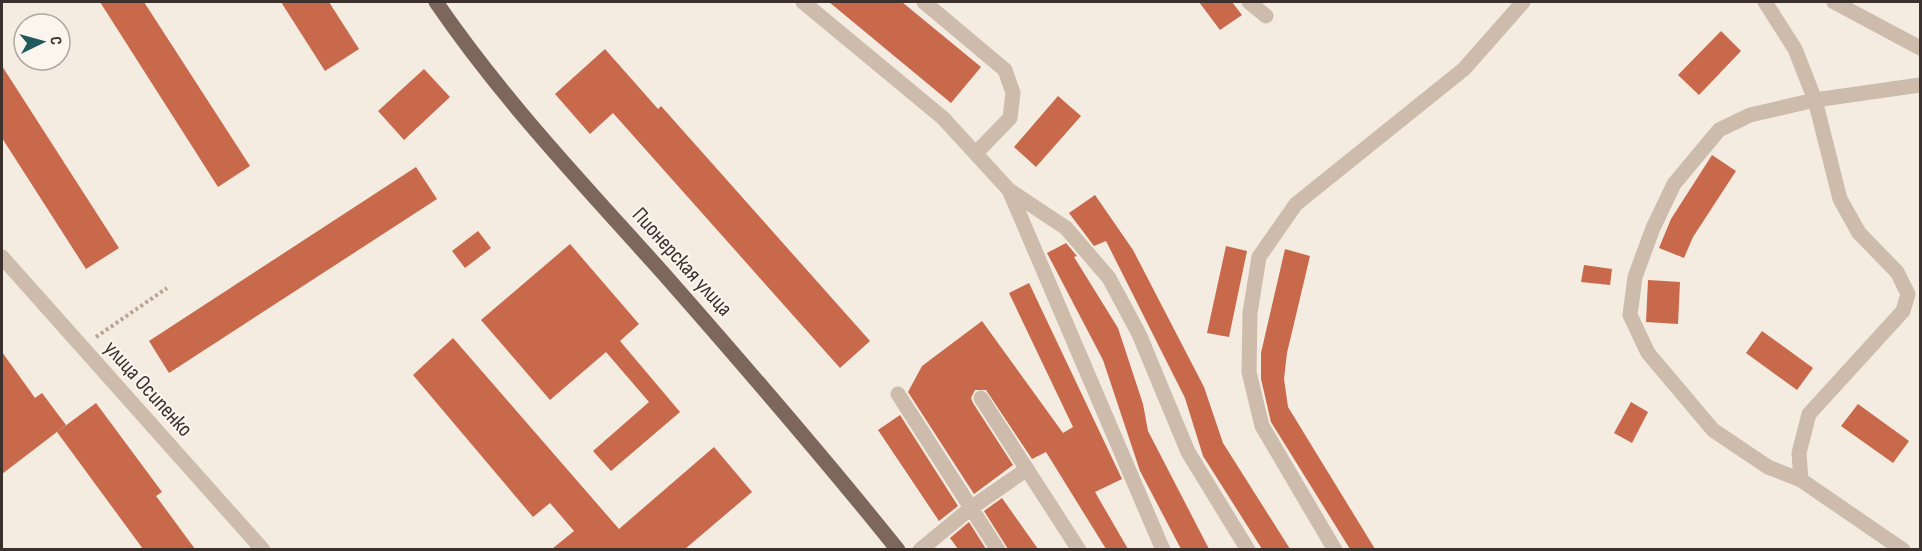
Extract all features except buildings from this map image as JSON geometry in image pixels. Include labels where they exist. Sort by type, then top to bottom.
[{"type":"main road","name":"Пионерская улица","points":[[436,2],[547,146],[810,442],[898,549]]},
{"type":"street","points":[[803,2],[943,118],[1009,190],[1066,228],[1109,278],[1139,334],[1188,452],[1248,549]]},
{"type":"street","points":[[924,2],[1005,70],[1013,93],[1010,118],[976,153]]},
{"type":"street","points":[[1250,2],[1266,16]]},
{"type":"street","points":[[1335,549],[1262,426],[1249,372],[1250,313],[1259,257],[1296,204],[1464,69],[1523,2]]},
{"type":"street","points":[[1766,2],[1795,49],[1815,100],[1840,199],[1859,233],[1897,272],[1914,297],[1809,414],[1799,453],[1801,480]]},
{"type":"street","points":[[1834,2],[1855,6],[1920,48]]},
{"type":"street","points":[[1903,549],[1801,480],[1768,466],[1713,430],[1648,353],[1630,315],[1635,278],[1657,220],[1674,184],[1719,130],[1750,115],[1815,100],[1920,85]]},
{"type":"street","points":[[1009,190],[1163,549]]},
{"type":"street","name":"улица Осипенко","points":[[2,257],[262,549]]},
{"type":"street","points":[[898,394],[999,549]]},
{"type":"street","points":[[981,398],[1079,549]]},
{"type":"street","points":[[920,549],[971,508],[1027,469]]},
{"type":"path","points":[[81,347],[167,288]]}]
